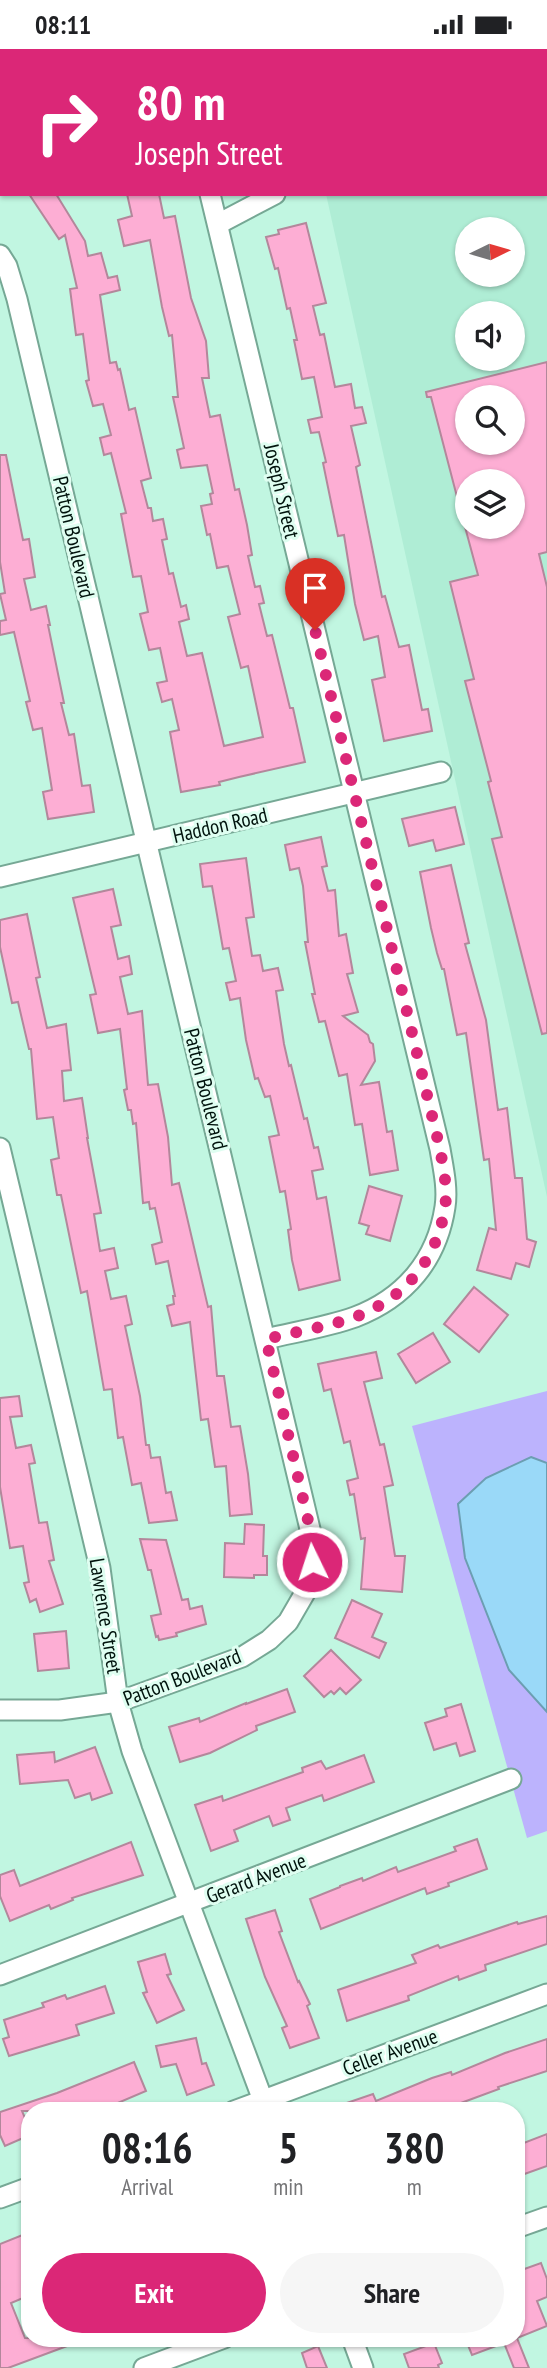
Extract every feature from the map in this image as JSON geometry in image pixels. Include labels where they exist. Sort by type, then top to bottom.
[{"type":"street","name":"Joseph Street","points":[[211,196],[445,1178],[445,1205],[439,1236],[426,1264],[408,1284],[390,1298],[355,1317],[266,1339]]},
{"type":"street","points":[[218,224],[271,196]]},
{"type":"street","name":"Patton Boulevard","points":[[0,255],[7,266],[17,299],[266,1339],[310,1529],[312,1562],[306,1591],[288,1622],[269,1640],[242,1657],[118,1702],[60,1710],[0,1710]]},
{"type":"street","name":"Haddon Road","points":[[0,877],[441,772]]},
{"type":"street","name":"Lawrence Street","points":[[0,1148],[100,1568],[118,1702],[132,1751],[264,2102]]},
{"type":"street","name":"Gerard Avenue","points":[[0,1975],[511,1779]]},
{"type":"street","name":"Celler Avenue","points":[[273,2102],[547,1994]]},
{"type":"street","points":[[0,2198],[21,2190]]},
{"type":"street","points":[[525,2225],[547,2217]]},
{"type":"street","points":[[144,2368],[200,2347]]},
{"type":"street","points":[[355,2347],[363,2368]]},
{"type":"shaded area","points":[[326,196],[547,196],[547,1197]]},
{"type":"shaded area","points":[[547,1391],[547,1463],[531,1457],[477,1587],[509,1670],[547,1712],[547,1831],[527,1838],[412,1426]]},
{"type":"water","points":[[531,1457],[547,1463],[547,1712],[509,1670],[465,1558],[458,1504],[486,1478]]},
{"type":"building","points":[[30,196],[57,196],[85,241],[88,256],[101,253],[108,278],[117,276],[120,290],[100,295],[110,363],[116,362],[118,370],[120,369],[129,410],[135,408],[151,478],[141,481],[148,508],[151,508],[153,521],[163,519],[167,539],[162,540],[169,574],[173,573],[181,607],[186,605],[189,619],[179,622],[187,656],[202,653],[224,746],[263,737],[248,666],[241,668],[228,617],[240,614],[228,566],[217,568],[210,534],[207,535],[201,506],[212,504],[210,494],[213,493],[207,465],[181,468],[177,450],[184,448],[173,397],[178,397],[172,335],[169,336],[162,307],[150,240],[124,246],[118,220],[132,216],[127,196],[159,196],[164,218],[175,216],[191,298],[206,341],[209,378],[202,378],[210,417],[220,415],[235,490],[239,489],[247,525],[252,555],[248,556],[255,587],[260,586],[264,603],[259,604],[267,636],[272,635],[305,762],[219,782],[220,785],[181,792],[170,732],[179,730],[172,699],[162,702],[157,683],[167,681],[160,648],[149,650],[140,614],[148,612],[141,576],[133,577],[121,514],[126,513],[111,453],[104,455],[100,438],[111,435],[103,404],[93,406],[86,381],[89,380],[83,334],[76,335],[70,289],[77,288],[65,235],[59,239]]},
{"type":"building","points":[[306,223],[326,303],[313,306],[320,335],[324,334],[335,387],[351,384],[355,408],[362,407],[366,423],[351,426],[360,465],[356,467],[382,597],[385,596],[399,647],[409,645],[422,710],[428,709],[432,731],[384,741],[372,680],[385,677],[378,636],[364,640],[355,604],[344,535],[338,536],[319,432],[311,433],[308,420],[322,417],[314,377],[302,379],[290,308],[287,309],[278,268],[275,269],[266,237],[279,234],[278,230]]},
{"type":"building","points":[[547,362],[547,552],[539,554],[547,587],[547,1033],[542,1034],[492,839],[502,837],[488,782],[491,781],[465,681],[474,679],[450,582],[478,575],[468,539],[525,539],[525,469],[455,469],[455,489],[431,397],[427,397],[426,392],[511,371],[525,371],[525,367]]},
{"type":"building","points":[[0,455],[6,455],[23,540],[29,539],[35,577],[24,579],[31,610],[46,606],[64,703],[61,703],[69,735],[74,734],[82,786],[90,785],[94,812],[48,819],[43,792],[52,790],[42,728],[33,730],[26,702],[30,701],[14,632],[0,635],[0,621],[6,620],[0,594],[5,593],[0,562]]},
{"type":"building","points":[[455,807],[464,844],[436,851],[433,840],[409,846],[402,819]]},
{"type":"building","points":[[321,837],[327,866],[322,867],[328,891],[335,890],[339,936],[346,934],[353,973],[347,974],[358,1012],[343,1016],[368,1035],[373,1044],[375,1061],[361,1085],[379,1082],[387,1132],[392,1131],[398,1170],[370,1175],[362,1124],[355,1125],[347,1074],[339,1076],[325,1021],[319,1022],[312,994],[315,994],[305,942],[308,942],[303,886],[299,868],[290,870],[285,845]]},
{"type":"building","points":[[246,858],[254,917],[246,918],[252,956],[260,955],[263,971],[278,968],[283,990],[276,991],[284,1044],[304,1119],[307,1118],[314,1148],[318,1147],[323,1169],[312,1171],[317,1199],[326,1197],[340,1280],[299,1290],[292,1260],[288,1230],[291,1229],[285,1191],[280,1192],[269,1137],[279,1135],[270,1096],[265,1097],[258,1078],[255,1079],[240,998],[230,1000],[226,983],[236,981],[229,948],[223,949],[212,886],[203,887],[200,864]]},
{"type":"building","points":[[451,865],[469,943],[465,944],[486,1020],[498,1110],[507,1108],[515,1178],[522,1178],[527,1239],[536,1242],[529,1267],[516,1263],[511,1279],[477,1270],[489,1228],[496,1230],[489,1159],[484,1160],[466,1033],[457,1035],[420,872]]},
{"type":"building","points":[[113,889],[121,925],[111,927],[118,959],[129,956],[132,974],[120,977],[128,1014],[142,1011],[148,1085],[158,1084],[168,1137],[172,1185],[179,1183],[208,1307],[211,1306],[217,1376],[224,1376],[231,1427],[240,1426],[252,1514],[230,1516],[226,1466],[215,1467],[208,1419],[201,1420],[190,1322],[172,1326],[167,1306],[174,1304],[175,1296],[168,1261],[156,1264],[152,1245],[162,1242],[155,1208],[150,1209],[149,1202],[143,1203],[136,1123],[133,1124],[124,1090],[127,1089],[120,1029],[98,1033],[90,995],[96,994],[73,898]]},
{"type":"building","points":[[27,914],[40,977],[36,978],[47,1028],[66,1024],[71,1070],[62,1071],[64,1101],[82,1098],[101,1213],[94,1214],[100,1251],[114,1248],[118,1268],[105,1271],[111,1299],[126,1296],[132,1324],[125,1326],[140,1396],[146,1445],[149,1445],[151,1458],[160,1457],[166,1493],[171,1492],[177,1520],[149,1523],[141,1483],[132,1485],[123,1437],[118,1438],[112,1389],[104,1390],[87,1291],[81,1293],[61,1195],[57,1195],[51,1160],[59,1158],[53,1117],[37,1119],[31,1049],[18,1002],[12,1003],[0,947],[0,920]]},
{"type":"building","points":[[369,1186],[402,1196],[390,1241],[366,1234],[369,1226],[359,1223]]},
{"type":"building","points":[[474,1287],[508,1315],[479,1352],[444,1324]]},
{"type":"building","points":[[433,1333],[450,1362],[416,1383],[398,1354]]},
{"type":"building","points":[[376,1352],[382,1378],[364,1382],[380,1445],[384,1444],[393,1485],[384,1487],[395,1556],[405,1556],[402,1592],[361,1589],[365,1538],[361,1539],[354,1494],[350,1495],[347,1481],[358,1478],[350,1441],[344,1443],[331,1389],[324,1391],[318,1364]]},
{"type":"building","points":[[19,1396],[22,1416],[10,1417],[16,1448],[31,1445],[35,1463],[29,1464],[39,1523],[47,1522],[54,1560],[49,1561],[63,1604],[40,1612],[36,1599],[30,1602],[24,1583],[29,1582],[23,1546],[10,1548],[0,1487],[0,1398]]},
{"type":"building","points":[[245,1524],[264,1525],[263,1556],[267,1556],[267,1575],[254,1575],[254,1578],[224,1577],[225,1543],[244,1544]]},
{"type":"building","points":[[140,1539],[166,1540],[182,1600],[188,1599],[190,1609],[202,1606],[206,1624],[176,1633],[177,1636],[159,1640],[158,1636],[156,1637],[151,1616],[161,1614],[151,1570],[148,1570]]},
{"type":"building","points":[[352,1600],[382,1614],[372,1637],[386,1643],[379,1658],[335,1638]]},
{"type":"building","points":[[66,1631],[69,1668],[38,1671],[34,1634]]},
{"type":"building","points":[[331,1650],[361,1680],[346,1694],[340,1688],[334,1694],[331,1691],[324,1697],[304,1676]]},
{"type":"building","points":[[287,1689],[295,1712],[256,1726],[257,1730],[210,1753],[180,1762],[169,1727],[199,1718],[200,1722]]},
{"type":"building","points":[[461,1704],[475,1751],[460,1756],[456,1743],[434,1750],[425,1723],[447,1716],[445,1709]]},
{"type":"building","points":[[95,1747],[112,1793],[92,1800],[90,1793],[75,1798],[68,1780],[20,1784],[17,1755],[54,1752],[55,1762]]},
{"type":"building","points":[[364,1755],[374,1782],[324,1801],[322,1795],[286,1808],[290,1820],[273,1826],[269,1816],[234,1830],[238,1841],[211,1851],[195,1805],[222,1796],[223,1801],[303,1772],[302,1768],[321,1761],[326,1769]]},
{"type":"building","points":[[477,1839],[487,1869],[427,1894],[425,1888],[321,1929],[310,1899],[396,1867],[398,1872],[456,1851],[454,1847]]},
{"type":"building","points":[[131,1842],[143,1875],[72,1898],[73,1900],[51,1909],[49,1905],[10,1921],[0,1896],[0,1875],[14,1870],[20,1886]]},
{"type":"building","points":[[275,1910],[282,1931],[279,1932],[298,1982],[310,2004],[307,2006],[319,2038],[290,2048],[282,2028],[287,2026],[265,1977],[246,1919]]},
{"type":"building","points":[[547,1916],[547,1944],[485,1965],[486,1970],[459,1980],[458,1976],[408,1996],[409,2000],[347,2021],[338,1990],[416,1963],[412,1955],[438,1945],[440,1948],[517,1922],[518,1924]]},
{"type":"building","points":[[165,1954],[171,1974],[167,1975],[184,2010],[157,2023],[143,1993],[147,1992],[138,1962]]},
{"type":"building","points":[[105,1986],[114,2013],[76,2025],[79,2035],[9,2056],[3,2039],[9,2037],[4,2020],[44,2007],[42,2003],[65,1995],[67,1999]]},
{"type":"building","points":[[196,2038],[202,2064],[206,2063],[214,2085],[187,2095],[176,2064],[161,2067],[156,2046]]},
{"type":"building","points":[[547,2039],[547,2071],[464,2102],[350,2102],[373,2094],[376,2101],[432,2078],[451,2072],[452,2075]]},
{"type":"building","points":[[134,2062],[146,2091],[120,2102],[30,2102]]},
{"type":"building","points":[[21,2105],[21,2139],[5,2146],[0,2135],[0,2112]]},
{"type":"building","points":[[547,2134],[547,2166],[525,2174],[525,2143]]},
{"type":"building","points":[[21,2236],[21,2299],[11,2303],[21,2328],[21,2347],[64,2347],[8,2368],[0,2368],[0,2244]]},
{"type":"building","points":[[541,2263],[547,2279],[547,2297],[537,2301],[547,2326],[525,2335],[525,2269]]},
{"type":"building","points":[[318,2347],[327,2368],[307,2368],[302,2353]]},
{"type":"building","points":[[423,2347],[436,2347],[442,2363],[438,2365],[439,2368],[409,2368],[404,2354]]},
{"type":"building","points":[[469,2347],[493,2347],[472,2355]]},
{"type":"building","points":[[506,2347],[521,2347],[529,2368],[514,2368]]},
{"type":"route","points":[[312,1562],[310,1529],[266,1339],[355,1317],[390,1298],[408,1284],[426,1264],[439,1236],[445,1205],[445,1178],[440,1149],[315,630]]}]
